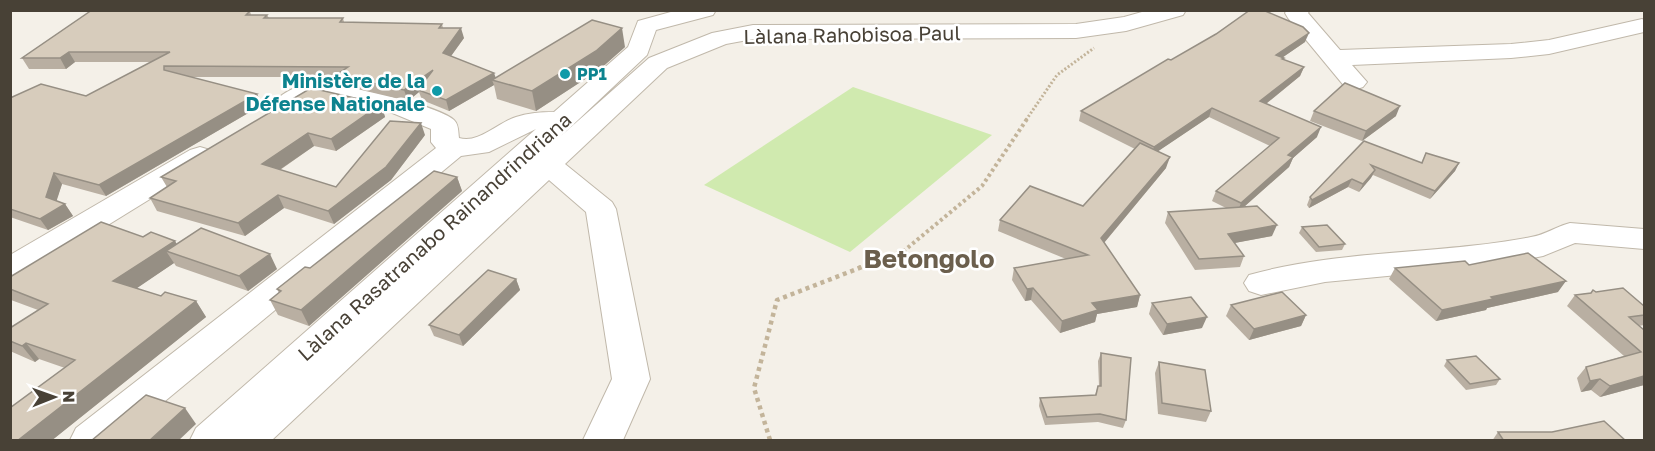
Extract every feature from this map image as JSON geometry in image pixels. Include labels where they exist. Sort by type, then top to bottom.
[{"type":"street","name":"Làlana Rasatranabo Rainandrindriana","points":[[210,441],[639,50],[639,20],[705,10]]},
{"type":"street","name":"Làlana Rahobisoa Paul","points":[[246,441],[658,63],[720,38],[753,32],[1076,31],[1126,24],[1175,10]]},
{"type":"street","points":[[1299,10],[1296,13],[1354,81]]},
{"type":"street","points":[[1334,58],[1511,51],[1549,46],[1644,26]]},
{"type":"street","points":[[265,116],[295,98],[317,90],[433,117],[444,125],[445,142],[454,147],[469,148],[493,142],[525,122],[542,119],[560,121]]},
{"type":"street","points":[[10,270],[225,141]]},
{"type":"street","points":[[90,441],[454,147]]},
{"type":"street","points":[[548,164],[601,208],[631,379],[603,441]]},
{"type":"street","points":[[1261,283],[1325,271],[1491,255],[1543,246],[1570,233],[1644,239]]},
{"type":"path","points":[[770,441],[754,388],[777,300],[905,250],[982,186],[1057,75],[1126,24]]},
{"type":"green space","points":[[853,87],[992,135],[850,252],[704,185]]},
{"type":"building","points":[[92,10],[250,11],[246,15],[267,15],[264,18],[343,18],[340,22],[442,24],[439,28],[461,28],[443,53],[494,73],[446,100],[418,90],[433,70],[404,90],[336,75],[348,67],[164,66],[164,70],[257,94],[99,185],[54,173],[46,197],[65,204],[40,219],[10,209],[10,98],[41,84],[86,96],[170,52],[69,52],[60,58],[22,58]]},
{"type":"building","points":[[1250,10],[1263,10],[1303,27],[1309,33],[1276,55],[1304,67],[1260,101],[1321,127],[1288,155],[1293,157],[1241,203],[1216,191],[1279,138],[1212,108],[1154,147],[1081,111],[1168,59],[1171,60],[1216,34]]},
{"type":"building","points":[[592,20],[622,28],[596,51],[532,91],[492,80]]},
{"type":"building","points":[[1345,83],[1400,106],[1366,131],[1314,111]]},
{"type":"building","points":[[311,88],[381,104],[331,139],[308,133],[262,164],[336,187],[390,121],[421,123],[386,167],[328,211],[278,195],[238,223],[150,198],[176,181],[161,177]]},
{"type":"building","points":[[1364,141],[1422,163],[1426,153],[1459,163],[1435,191],[1371,165],[1375,170],[1363,184],[1352,179],[1312,200],[1310,197]]},
{"type":"building","points":[[1140,143],[1170,157],[1101,238],[1140,295],[1092,303],[1098,310],[1062,321],[1033,288],[1027,289],[1014,268],[1088,255],[1000,220],[1030,186],[1083,206]]},
{"type":"building","points":[[434,171],[457,177],[301,310],[270,300],[281,291],[277,289],[305,267],[310,268]]},
{"type":"building","points":[[1257,206],[1277,225],[1228,234],[1244,256],[1199,259],[1168,212]]},
{"type":"building","points":[[101,222],[143,237],[151,232],[175,241],[113,281],[161,296],[165,292],[196,301],[17,441],[10,441],[10,408],[75,360],[26,343],[22,346],[10,341],[10,328],[48,304],[10,289],[10,277]]},
{"type":"building","points":[[1327,225],[1345,244],[1319,247],[1302,227]]},
{"type":"building","points":[[201,228],[270,254],[239,276],[166,251]]},
{"type":"building","points":[[1528,253],[1566,281],[1442,310],[1395,268],[1465,261],[1469,265]]},
{"type":"building","points":[[488,270],[516,279],[459,335],[429,325]]},
{"type":"building","points":[[1623,288],[1644,306],[1644,315],[1629,317],[1644,330],[1644,376],[1610,386],[1600,379],[1590,381],[1586,367],[1641,352],[1575,295],[1591,293],[1593,290],[1596,292]]},
{"type":"building","points":[[1282,292],[1306,315],[1254,329],[1231,305]]},
{"type":"building","points":[[1191,297],[1207,317],[1167,324],[1152,303]]},
{"type":"building","points":[[1101,353],[1131,358],[1126,420],[1100,414],[1047,417],[1040,398],[1096,395],[1098,386],[1101,386]]},
{"type":"building","points":[[1476,356],[1500,379],[1470,384],[1447,360]]},
{"type":"building","points":[[1159,362],[1205,370],[1211,411],[1162,403]]},
{"type":"building","points":[[146,395],[185,408],[149,441],[91,441]]},
{"type":"building","points":[[1604,421],[1626,441],[1504,441],[1498,432],[1552,432]]},
{"type":"place","name":"PP1","points":[[565,74]]},
{"type":"place","name":"Ministère de la Défense Nationale","points":[[437,91]]},
{"type":"district","name":"Betongolo","points":[[929,258]]}]
